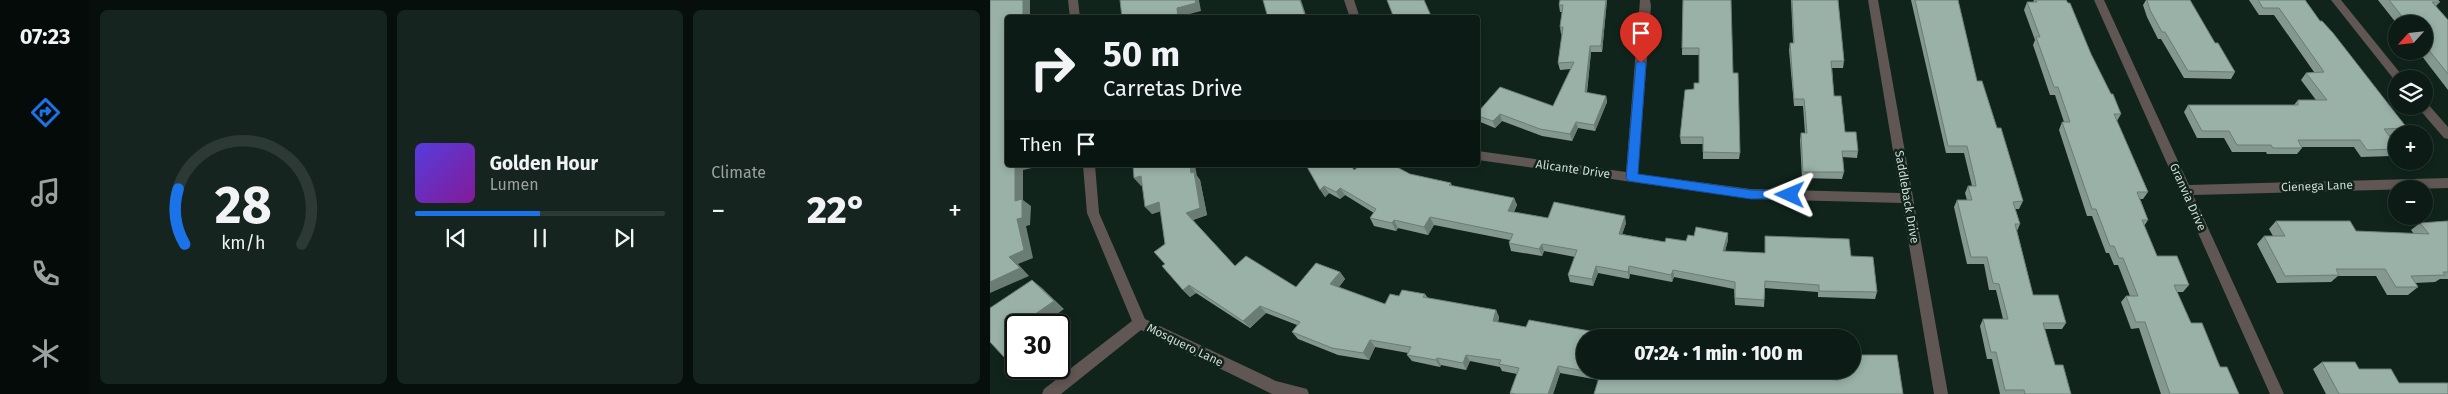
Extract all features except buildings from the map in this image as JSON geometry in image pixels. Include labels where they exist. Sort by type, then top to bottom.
[{"type":"street","points":[[1073,0],[1075,15]]},
{"type":"street","points":[[1349,0],[1354,15]]},
{"type":"street","points":[[1632,178],[1645,0]]},
{"type":"street","name":"Saddleback Drive","points":[[1873,0],[1941,394]]},
{"type":"street","name":"Granvia Drive","points":[[2100,0],[2277,394]]},
{"type":"street","points":[[2336,0],[2393,70]]},
{"type":"street","points":[[2431,115],[2448,135]]},
{"type":"street","name":"Alicante Drive","points":[[1480,156],[1751,194],[1907,198]]},
{"type":"street","name":"Mosquero Lane","points":[[1089,167],[1093,213],[1140,323],[1274,388],[1302,394]]},
{"type":"street","name":"Cienega Lane","points":[[2185,190],[2448,182]]},
{"type":"street","points":[[1049,394],[1140,323]]},
{"type":"route","points":[[1641,63],[1632,178],[1751,194],[1790,195]]}]
